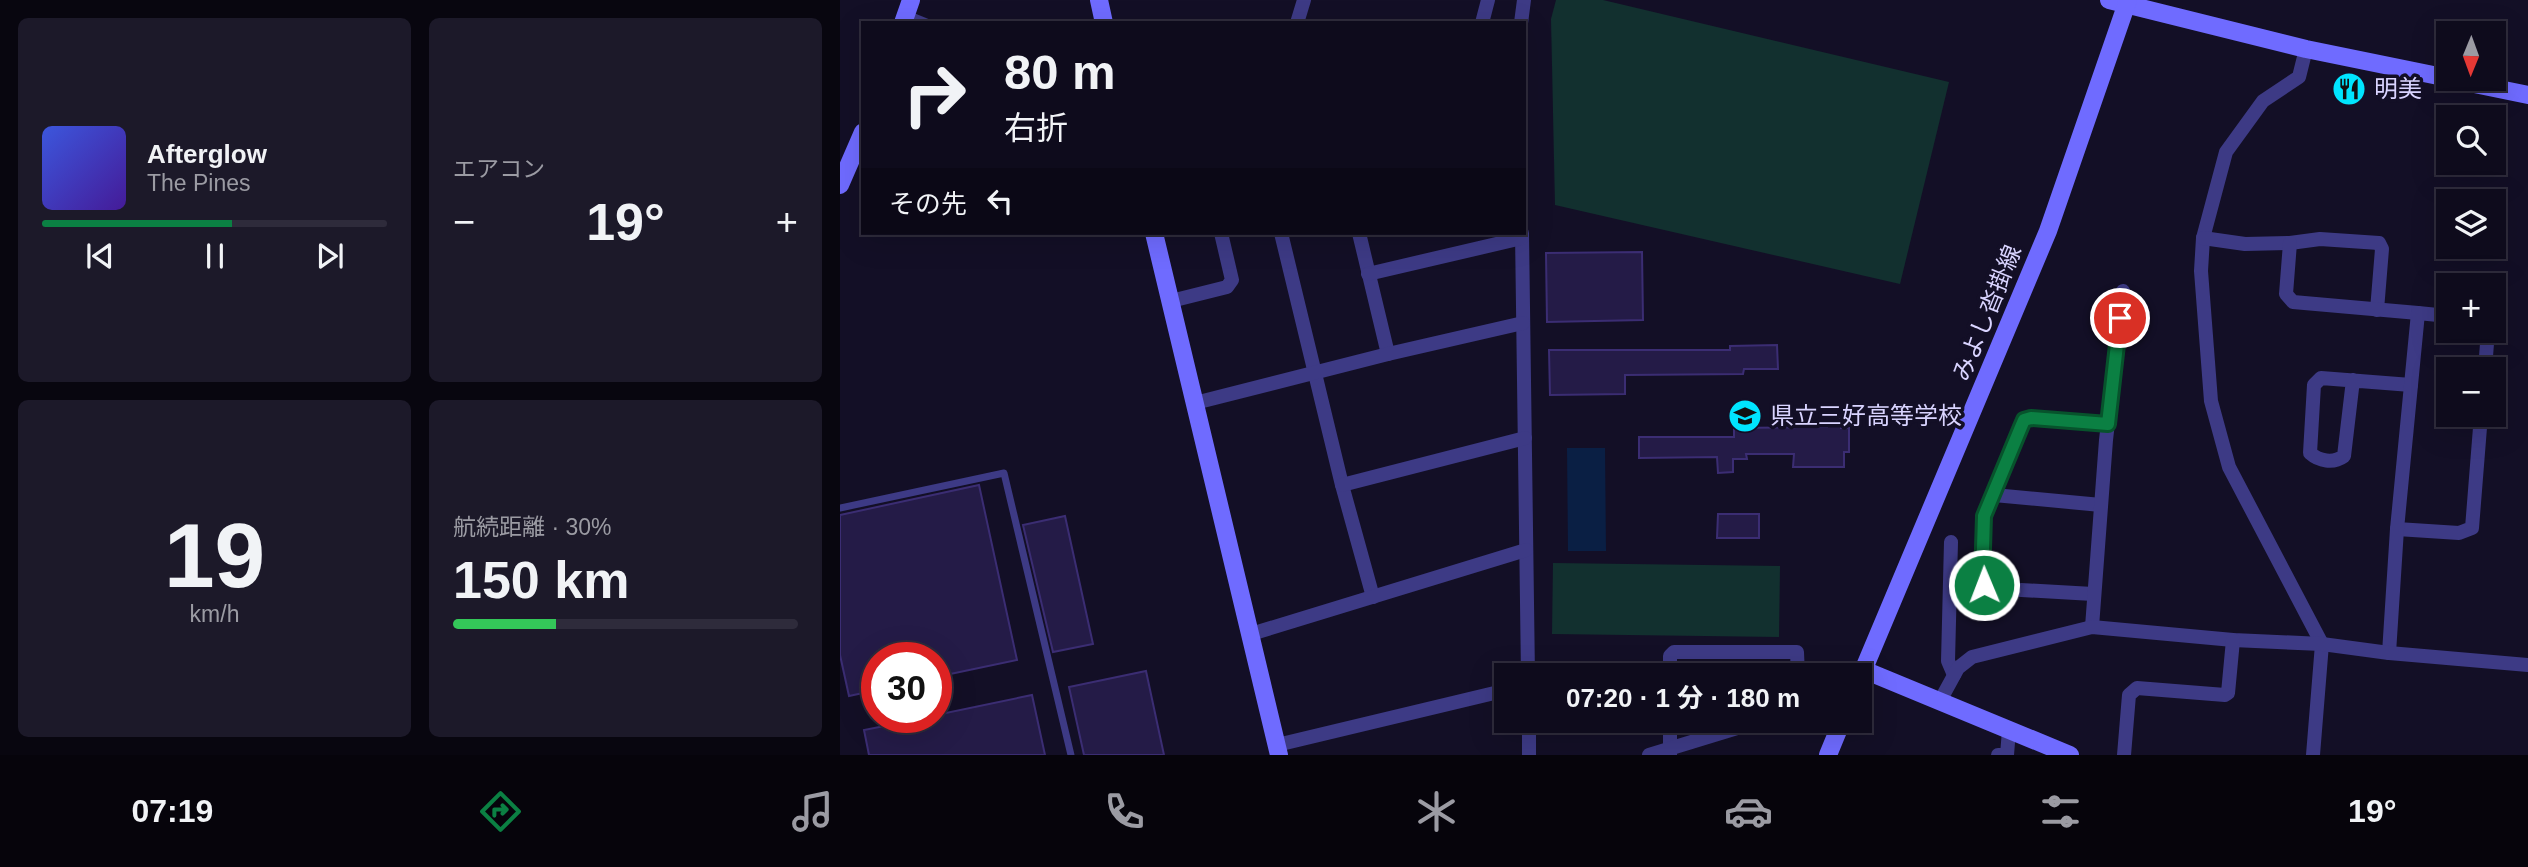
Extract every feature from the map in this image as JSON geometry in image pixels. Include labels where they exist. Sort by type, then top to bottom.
[{"type":"main road","points":[[1098,0],[1103,21]]},
{"type":"main road","points":[[2121,2],[2306,49],[2436,75]]},
{"type":"main road","name":"みよし沓掛線","points":[[1867,663],[2048,230],[2121,2]]},
{"type":"main road","points":[[2506,90],[2528,95]]},
{"type":"main road","points":[[840,186],[859,157]]},
{"type":"main road","points":[[1154,235],[1278,750]]},
{"type":"main road","points":[[1872,677],[1940,701],[2070,755]]},
{"type":"main road","points":[[1829,755],[1837,733]]},
{"type":"street","points":[[1298,21],[1304,0]]},
{"type":"street","points":[[1483,21],[1488,0]]},
{"type":"street","points":[[1521,21],[1524,0]]},
{"type":"street","points":[[2306,49],[2299,77],[2263,101],[2226,152],[2203,238],[2201,284],[2211,401],[2229,467],[2322,644],[2313,755]]},
{"type":"street","points":[[1171,301],[1227,287],[1232,280],[1222,235]]},
{"type":"street","points":[[1281,235],[1342,485],[1373,597]]},
{"type":"street","points":[[1359,235],[1388,354]]},
{"type":"street","points":[[1368,274],[1522,235],[1528,663]]},
{"type":"street","points":[[2203,238],[2245,244],[2320,239],[2379,243],[2382,249],[2377,310]]},
{"type":"street","points":[[2290,243],[2288,299],[2292,302],[2436,315]]},
{"type":"street","points":[[2092,627],[2108,424],[2123,291]]},
{"type":"street","points":[[2389,653],[2397,529],[2418,313]]},
{"type":"street","points":[[1195,403],[1523,323]]},
{"type":"street","points":[[2353,380],[2344,456],[2339,460],[2318,460],[2310,453],[2314,385],[2321,378],[2353,380],[2410,385]]},
{"type":"street","points":[[2093,594],[1987,588],[1982,581],[1984,516],[2024,420],[2031,418],[2108,424]]},
{"type":"street","points":[[2397,529],[2459,533],[2472,528],[2480,427]]},
{"type":"street","points":[[1342,485],[1525,438]]},
{"type":"street","points":[[1994,495],[2101,505]]},
{"type":"street","points":[[1951,542],[1948,661],[1954,675]]},
{"type":"street","points":[[1251,634],[1526,550]]},
{"type":"street","points":[[1940,701],[1963,662],[1972,657],[2092,627],[2232,640],[2322,644],[2389,653],[2528,665]]},
{"type":"street","points":[[2124,755],[2129,695],[2137,688],[2225,695],[2228,692],[2232,640]]},
{"type":"street","points":[[1670,663],[1670,656],[1674,652],[1797,652],[1797,663]]},
{"type":"street","points":[[1278,750],[1494,693]]},
{"type":"street","points":[[1998,755],[2007,755],[2009,730]]},
{"type":"street","points":[[1529,733],[1530,755]]},
{"type":"street","points":[[1670,733],[1670,752]]},
{"type":"street","points":[[1648,755],[1670,752],[1725,733]]},
{"type":"lane","points":[[907,12],[925,21]]},
{"type":"lane","points":[[840,508],[1004,473],[1071,755]]},
{"type":"green space","points":[[1556,0],[1603,0],[1949,82],[1900,284],[1555,205],[1551,19]]},
{"type":"green space","points":[[1553,563],[1780,566],[1779,637],[1552,634]]},
{"type":"water","points":[[1567,448],[1605,448],[1606,551],[1568,551]]},
{"type":"building","points":[[1642,252],[1643,320],[1547,322],[1546,253]]},
{"type":"building","points":[[1777,345],[1778,369],[1744,369],[1743,374],[1625,375],[1625,394],[1550,395],[1549,350],[1730,350],[1730,346]]},
{"type":"building","points":[[1827,418],[1841,418],[1841,428],[1849,428],[1849,452],[1844,452],[1844,467],[1793,467],[1794,454],[1746,454],[1747,459],[1733,459],[1733,472],[1718,473],[1717,457],[1639,458],[1639,437],[1734,437],[1734,428],[1827,427]]},
{"type":"building","points":[[979,485],[1017,660],[952,674],[952,642],[861,642],[861,693],[849,696],[840,655],[840,515]]},
{"type":"building","points":[[1718,514],[1759,514],[1759,538],[1717,538]]},
{"type":"building","points":[[1065,516],[1093,644],[1053,652],[1023,525]]},
{"type":"building","points":[[1146,671],[1164,755],[1084,755],[1069,687]]},
{"type":"building","points":[[1032,695],[1045,755],[869,755],[865,733],[952,733],[952,712]]},
{"type":"place","name":"明美","points":[[2349,89]]},
{"type":"place","name":"県立三好高等学校","points":[[1745,416]]},
{"type":"route","points":[[1984,585],[1984,516],[2024,420],[2031,418],[2108,424],[2120,318]]}]
